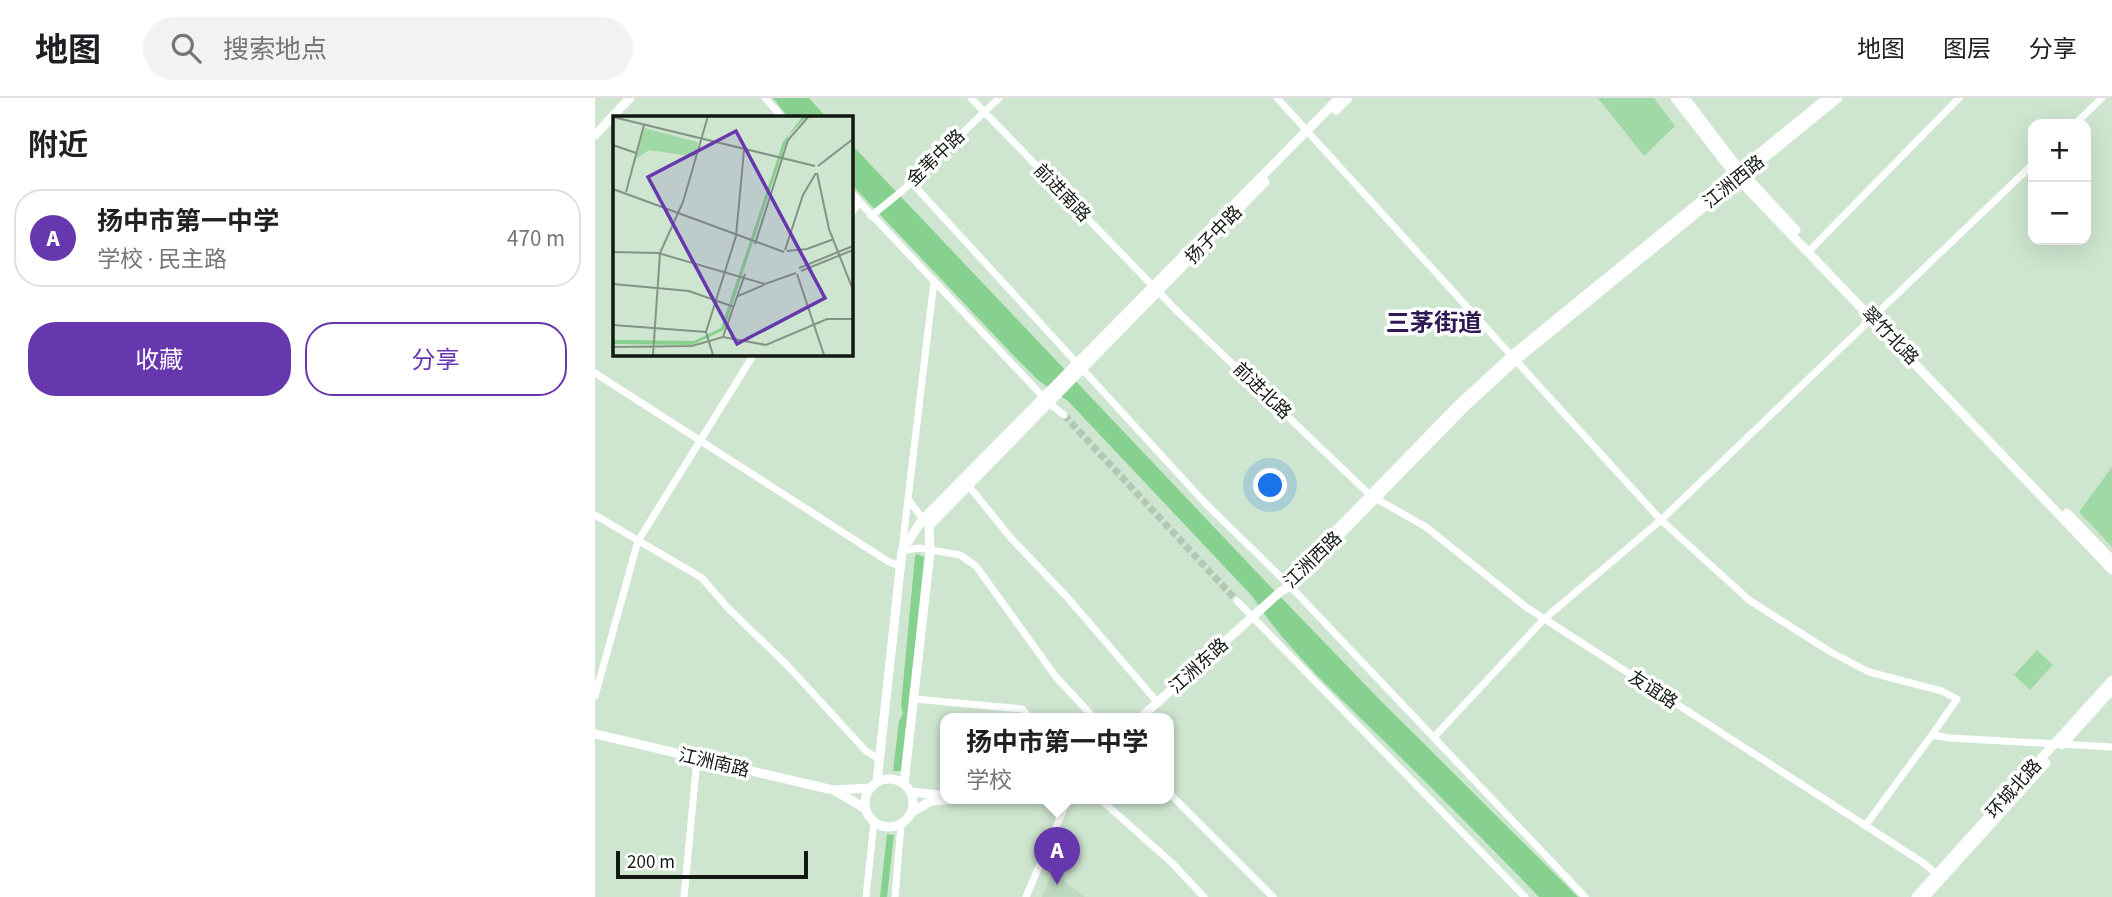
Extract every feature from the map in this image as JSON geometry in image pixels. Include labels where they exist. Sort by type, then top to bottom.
[{"type":"main road","points":[[595,135],[630,98]]},
{"type":"main road","points":[[620,116],[638,98]]},
{"type":"main road","name":"扬子中路","points":[[1309,133],[1339,98]]},
{"type":"main road","name":"扬子中路","points":[[1049,397],[1309,133],[1347,98]]},
{"type":"main road","name":"翠竹北路","points":[[1675,98],[1738,174],[2112,560]]},
{"type":"main road","name":"翠竹北路","points":[[1685,98],[1738,174],[1812,248],[2112,570]]},
{"type":"main road","name":"江洲西路","points":[[1255,615],[1373,497],[1459,404],[1827,98]]},
{"type":"main road","name":"江洲西路","points":[[1738,174],[1838,98]]},
{"type":"main road","points":[[595,143],[613,123]]},
{"type":"main road","points":[[926,523],[968,485],[1049,397]]},
{"type":"main road","points":[[866,809],[866,798],[874,785],[879,759],[902,551],[1049,397]]},
{"type":"main road","points":[[912,812],[914,801],[908,788],[930,552],[926,523]]},
{"type":"main road","name":"江洲东路","points":[[1146,713],[1255,615]]},
{"type":"main road","name":"环城北路","points":[[2059,744],[2112,680]]},
{"type":"main road","name":"环城北路","points":[[1916,897],[1939,877],[2059,744],[2112,690]]},
{"type":"main road","name":"江洲南路","points":[[595,734],[832,790]]},
{"type":"main road","points":[[832,790],[874,785],[891,779],[931,796],[940,795]]},
{"type":"main road","points":[[832,790],[866,809],[874,822],[884,827],[901,825],[912,812],[931,801],[940,800]]},
{"type":"main road","name":"环城北路","points":[[1931,895],[1939,877]]},
{"type":"street","points":[[765,98],[781,116]]},
{"type":"street","name":"前进南路","points":[[971,98],[1156,290]]},
{"type":"street","name":"金苇中路","points":[[873,214],[902,191],[999,98]]},
{"type":"street","points":[[1277,98],[1661,520],[1749,600],[1829,651],[1869,672],[1942,691],[1957,699],[1865,827]]},
{"type":"street","points":[[1812,248],[1959,98]]},
{"type":"street","points":[[2080,119],[2102,98]]},
{"type":"street","points":[[1434,737],[1544,619],[1661,520],[2028,169]]},
{"type":"street","points":[[911,182],[1206,505],[1287,584],[1585,897]]},
{"type":"street","points":[[852,194],[1064,415]]},
{"type":"street","points":[[852,212],[859,202]]},
{"type":"street","points":[[934,281],[902,551],[919,548],[960,555],[976,566],[1056,677],[1089,713]]},
{"type":"street","name":"前进北路","points":[[1156,290],[1373,497]]},
{"type":"street","points":[[595,696],[638,541],[753,355]]},
{"type":"street","points":[[595,373],[889,562],[900,566]]},
{"type":"street","points":[[968,485],[1010,537],[1067,597],[1158,703]]},
{"type":"street","name":"友谊路","points":[[1373,497],[1426,527],[1526,607],[1939,877]]},
{"type":"street","points":[[908,499],[926,523]]},
{"type":"street","points":[[595,515],[702,578],[866,751],[879,759]]},
{"type":"street","points":[[1237,601],[1255,615],[1525,897]]},
{"type":"street","points":[[915,699],[1022,709],[1026,713]]},
{"type":"street","points":[[1931,735],[2112,747]]},
{"type":"street","points":[[684,897],[697,759]]},
{"type":"street","points":[[1174,798],[1273,897]]},
{"type":"street","points":[[1026,897],[1066,804]]},
{"type":"street","points":[[1106,804],[1204,897]]},
{"type":"street","points":[[866,897],[874,822]]},
{"type":"street","points":[[895,897],[901,825]]},
{"type":"shaded area","points":[[773,98],[809,98],[825,116],[787,116]]},
{"type":"shaded area","points":[[1598,98],[1654,98],[1675,126],[1644,156]]},
{"type":"shaded area","points":[[852,145],[1267,583],[1578,897],[1539,897],[1311,669],[1280,634],[1253,597],[1068,401],[1038,380],[852,185]]},
{"type":"shaded area","points":[[2112,467],[2112,547],[2079,512]]},
{"type":"shaded area","points":[[917,554],[924,557],[903,768],[901,771],[893,771],[899,721],[903,714],[901,706]]},
{"type":"shaded area","points":[[2037,650],[2053,665],[2030,690],[2014,675]]},
{"type":"shaded area","points":[[887,834],[894,835],[887,897],[880,897]]},
{"type":"shaded area","points":[[1052,873],[1085,897],[1042,897]]},
{"type":"tunnel","points":[[1064,415],[1237,601]]},
{"type":"place","name":"扬中市第一中学","points":[[1057,885]]},
{"type":"district","name":"三茅街道","points":[[1434,323]]}]
